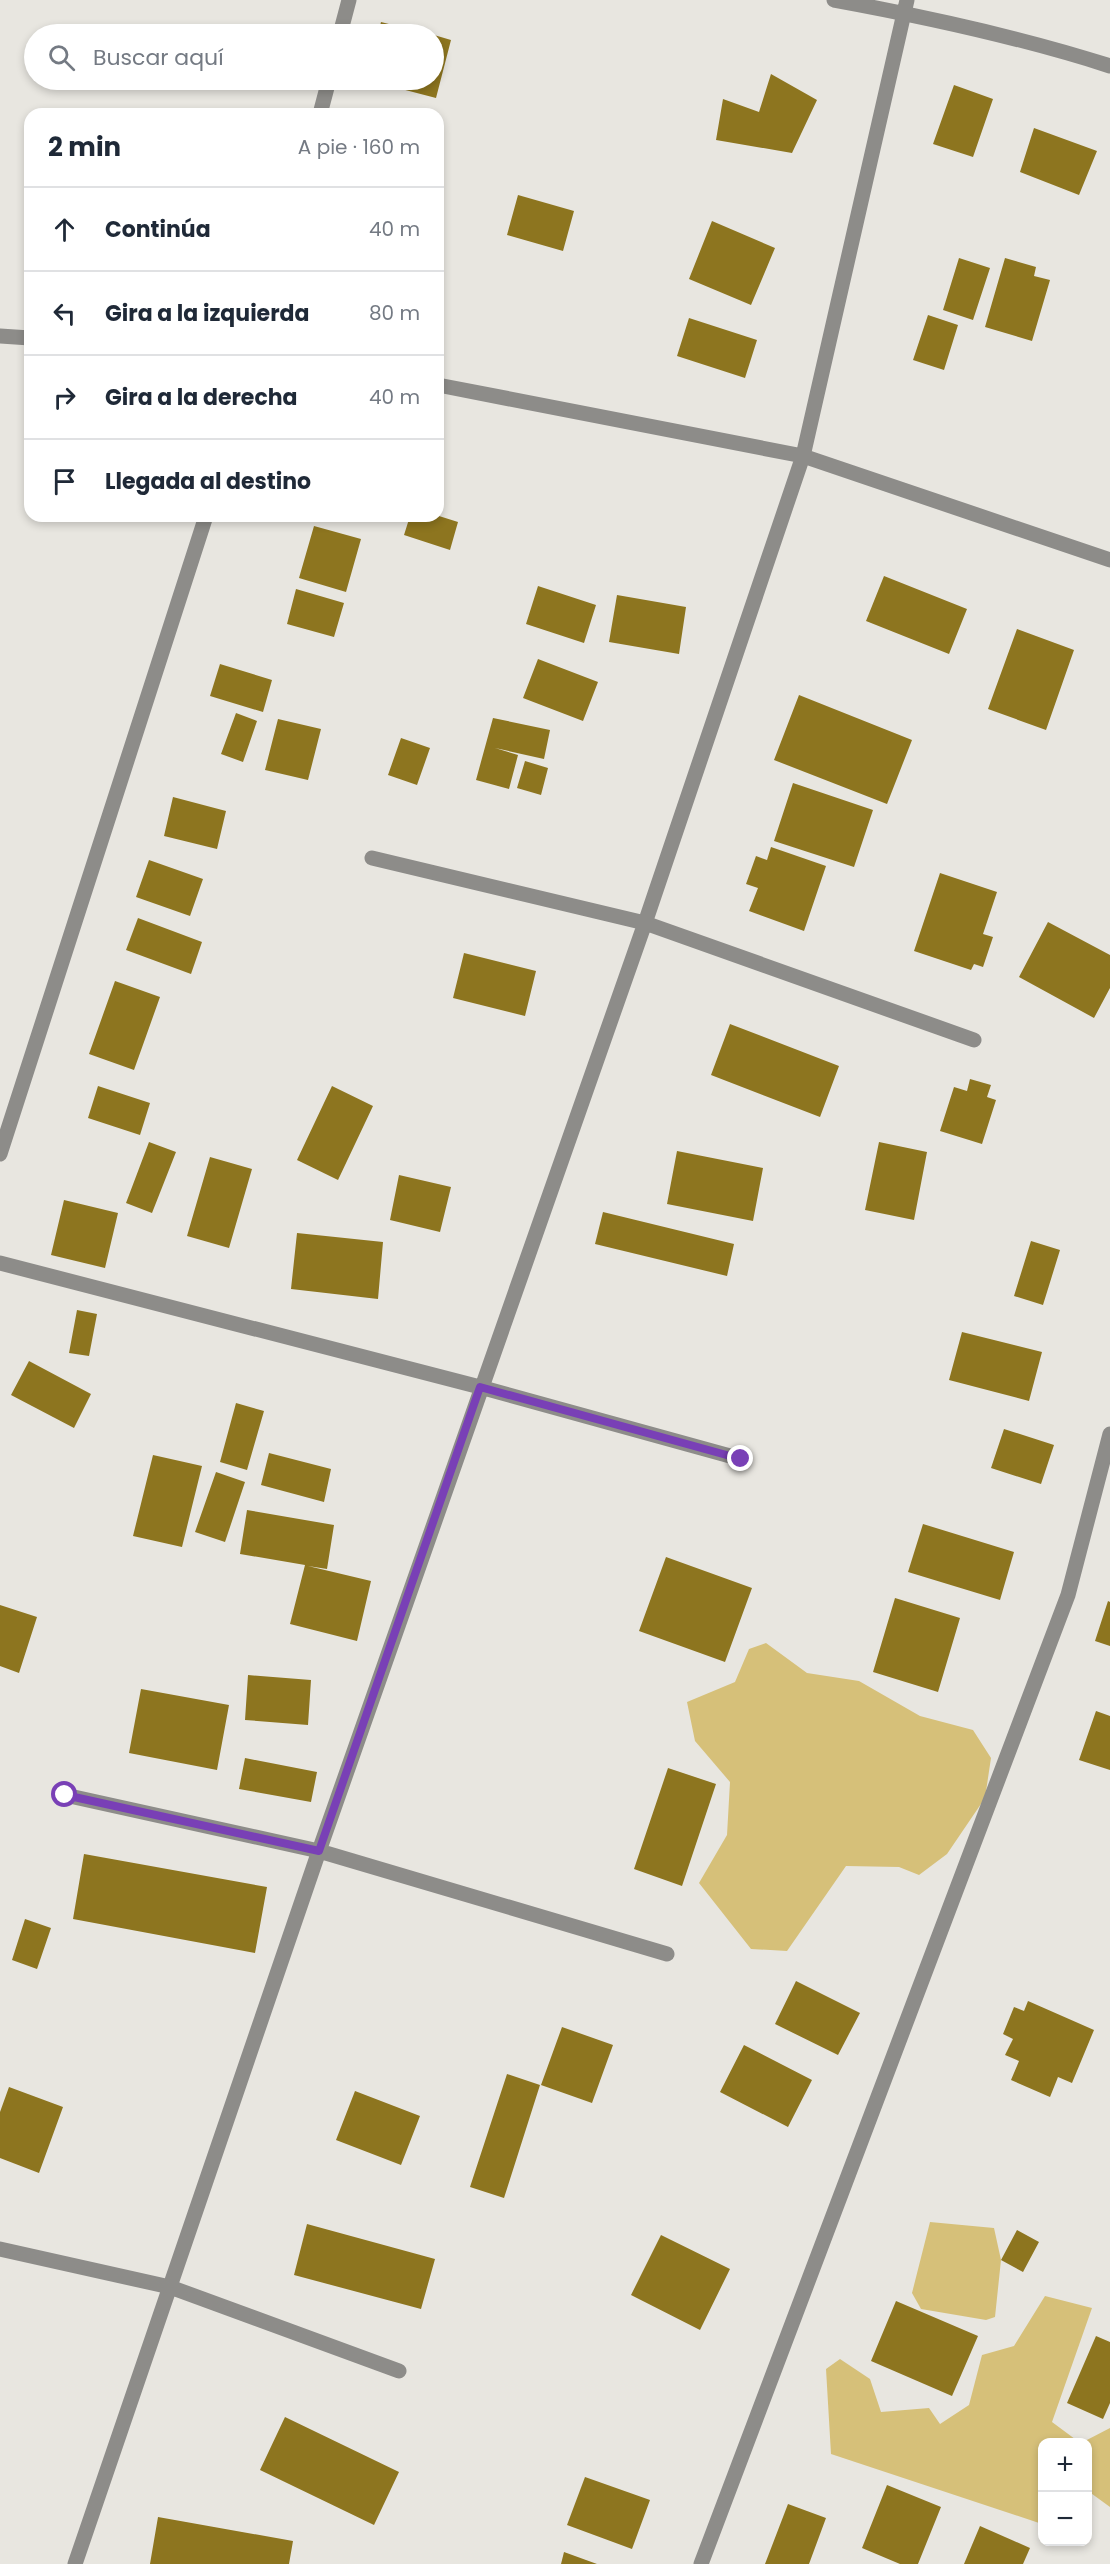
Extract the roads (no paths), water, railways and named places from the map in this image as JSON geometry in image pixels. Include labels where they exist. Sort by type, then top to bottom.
[{"type":"street","points":[[343,24],[349,0]]},
{"type":"street","points":[[834,0],[906,6],[1110,66]]},
{"type":"street","points":[[75,2564],[480,1387],[645,923],[803,456],[906,6]]},
{"type":"street","points":[[322,108],[326,90]]},
{"type":"street","points":[[0,336],[24,338]]},
{"type":"street","points":[[444,386],[803,456],[1110,560]]},
{"type":"street","points":[[0,1154],[204,522]]},
{"type":"street","points":[[372,858],[645,923],[974,1040]]},
{"type":"street","points":[[0,1263],[480,1387],[741,1459]]},
{"type":"street","points":[[701,2564],[1068,1595],[1110,1434]]},
{"type":"street","points":[[65,1795],[319,1851],[667,1954]]},
{"type":"street","points":[[0,2249],[170,2287],[399,2371]]}]
